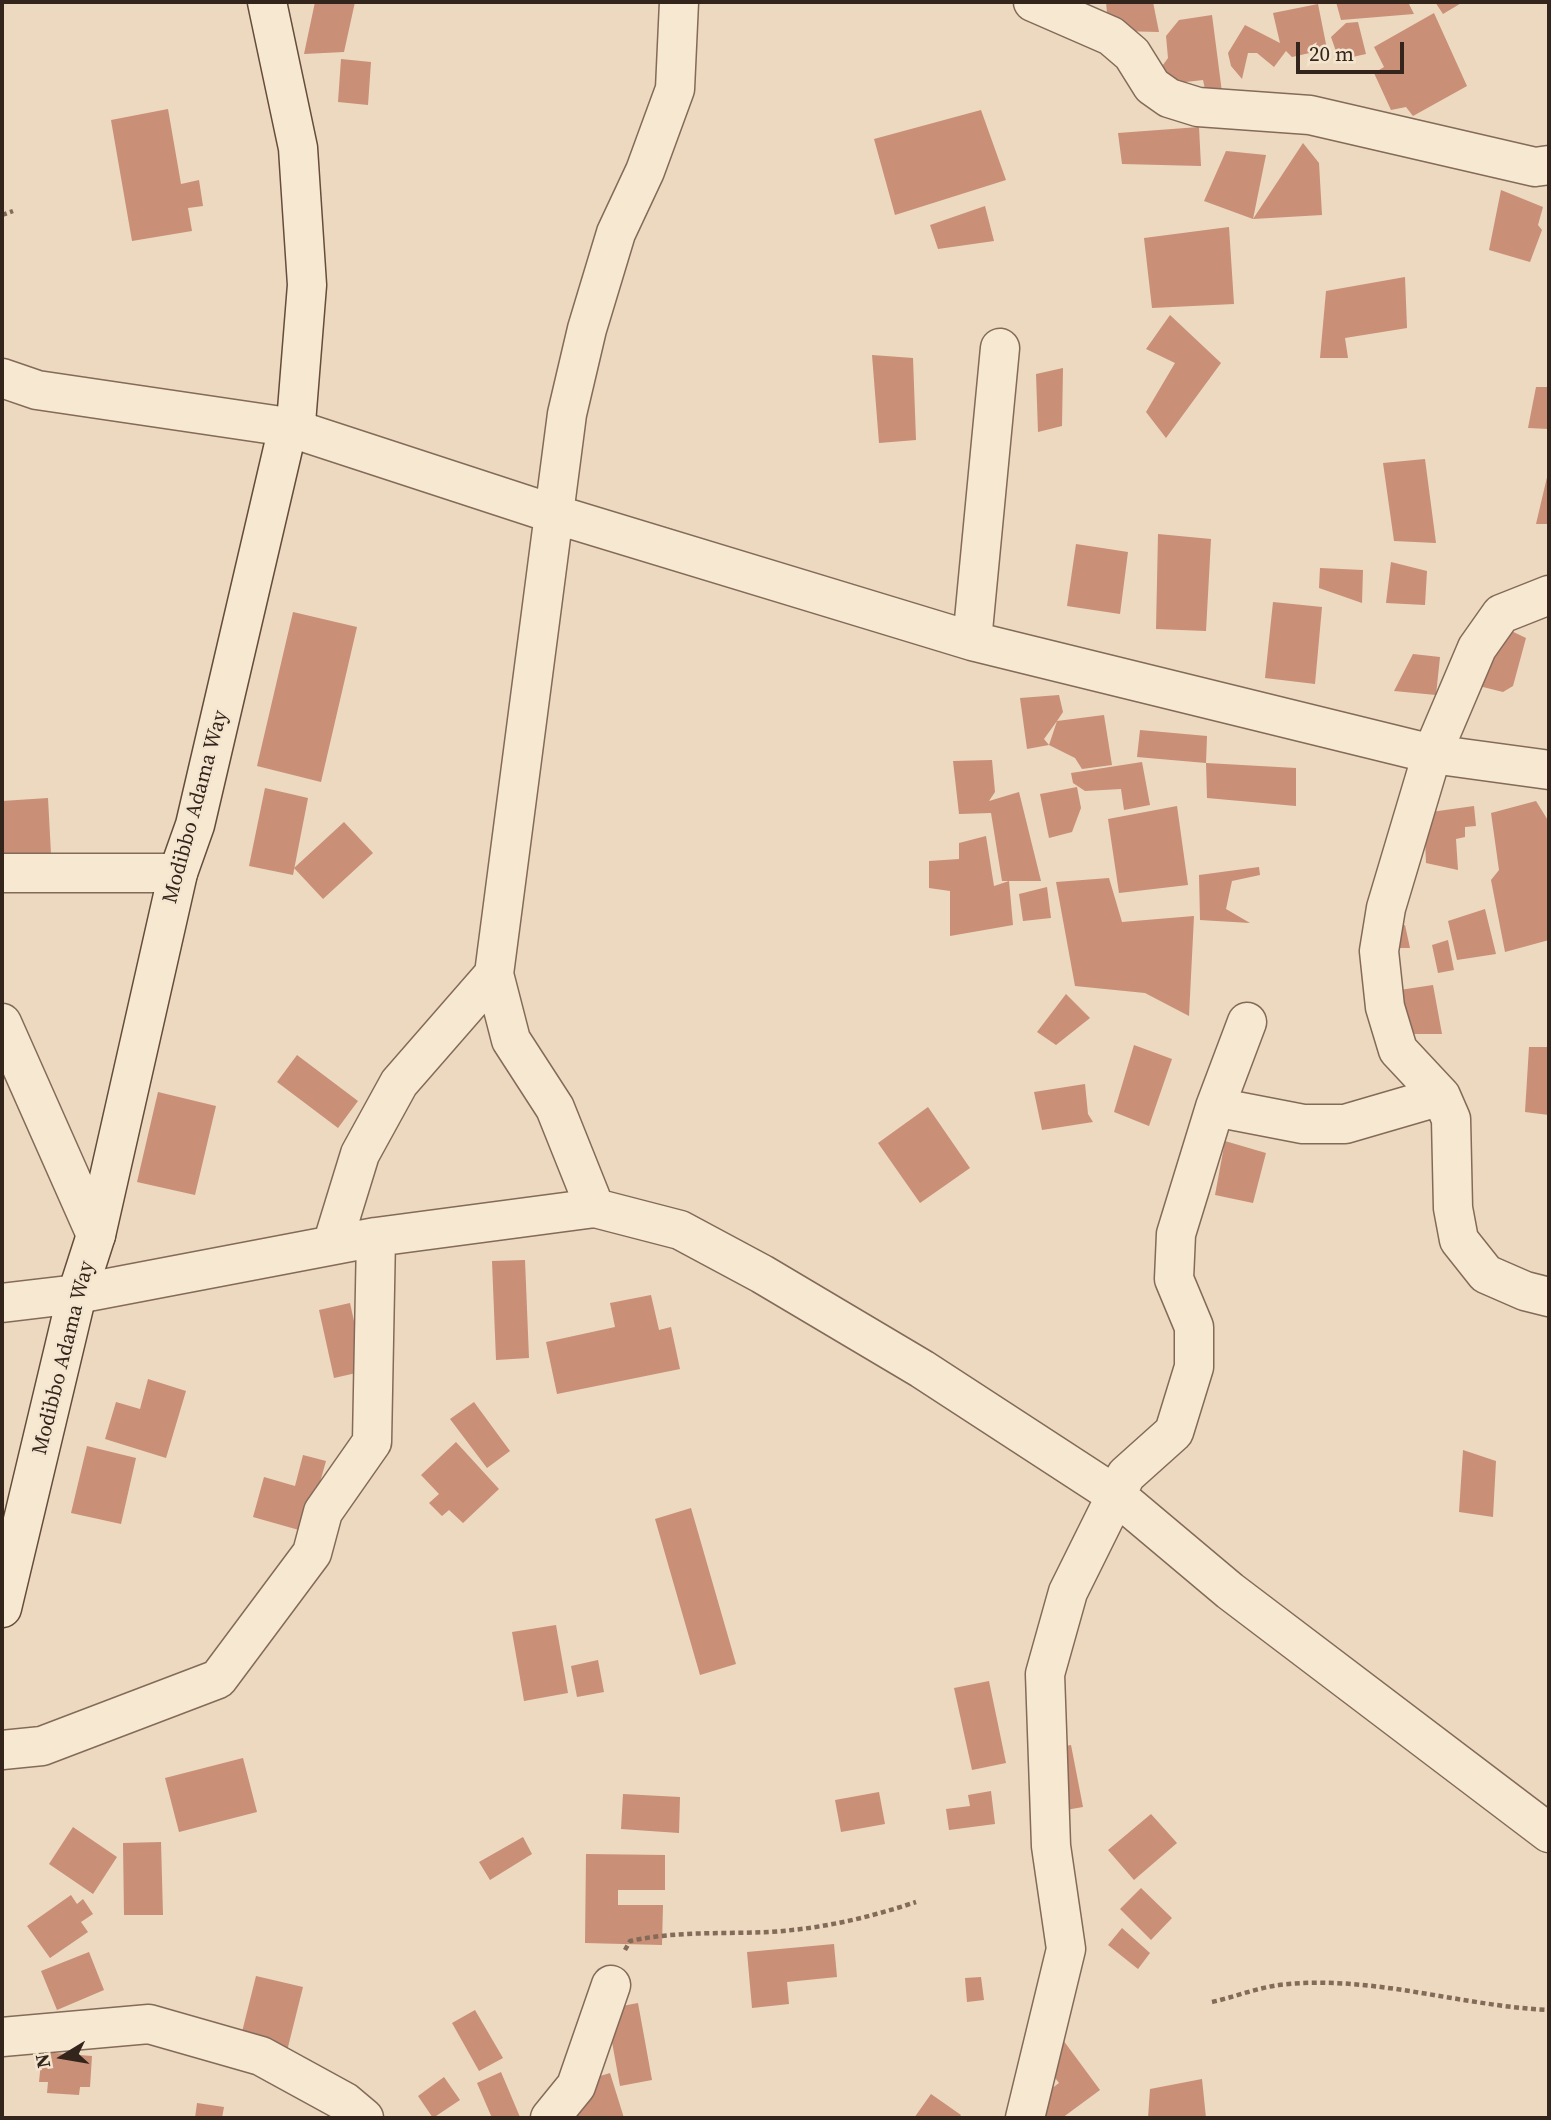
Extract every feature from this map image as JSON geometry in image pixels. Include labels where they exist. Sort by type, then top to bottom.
[{"type":"street","name":"Modibbo Adama Way","points":[[2,1608],[77,1294],[96,1235],[178,873],[195,825],[288,427],[296,423],[307,285],[298,148],[267,2]]},
{"type":"street","points":[[595,1208],[555,1108],[511,1040],[494,974],[567,414],[587,329],[616,233],[645,171],[675,89],[679,2]]},
{"type":"street","points":[[1033,2],[1111,36],[1132,54],[1152,86],[1169,98],[1198,107],[1310,115],[1535,167],[1549,165]]},
{"type":"street","points":[[972,640],[1000,348]]},
{"type":"street","points":[[2,378],[37,390],[288,427],[554,514],[972,640],[1432,754],[1549,770]]},
{"type":"street","points":[[1549,594],[1501,614],[1477,648],[1432,754],[1386,908],[1379,951],[1385,1007],[1398,1050],[1441,1096],[1451,1119],[1453,1208],[1459,1240],[1486,1274],[1525,1291],[1549,1297]]},
{"type":"street","points":[[2,873],[178,873]]},
{"type":"street","points":[[332,1245],[360,1154],[399,1083],[494,974]]},
{"type":"street","points":[[1025,2118],[1066,1950],[1051,1846],[1045,1674],[1068,1592],[1126,1475],[1174,1432],[1194,1367],[1194,1327],[1174,1279],[1176,1234],[1214,1107],[1247,1021]]},
{"type":"street","points":[[2,1023],[96,1235]]},
{"type":"street","points":[[1214,1107],[1303,1124],[1345,1124],[1441,1096]]},
{"type":"street","points":[[2,1303],[77,1294],[376,1237],[595,1208],[680,1230],[762,1274],[922,1369],[1117,1496],[1230,1591],[1549,1833]]},
{"type":"street","points":[[2,1750],[43,1746],[218,1679],[312,1553],[323,1512],[372,1443],[376,1237]]},
{"type":"street","points":[[550,2118],[576,2086],[611,1985]]},
{"type":"street","points":[[2,2037],[149,2024],[261,2056],[345,2102],[364,2118]]},
{"type":"path","points":[[2,215],[13,211]]},
{"type":"path","points":[[611,1985],[617,1964],[630,1941],[654,1936],[773,1932],[853,1921],[916,1902]]},
{"type":"path","points":[[1212,2003],[1278,1985],[1334,1983],[1404,1988],[1518,2008],[1549,2010]]},
{"type":"building","points":[[315,2],[355,2],[344,52],[304,54]]},
{"type":"building","points":[[1106,2],[1153,2],[1159,32],[1119,31],[1108,23]]},
{"type":"building","points":[[1336,2],[1408,2],[1414,14],[1341,20]]},
{"type":"building","points":[[1435,2],[1463,2],[1443,14]]},
{"type":"building","points":[[1318,4],[1327,49],[1292,57],[1286,51],[1274,67],[1257,53],[1248,53],[1242,79],[1231,66],[1228,53],[1245,25],[1280,43],[1273,13]]},
{"type":"building","points":[[1434,13],[1467,86],[1413,116],[1406,107],[1391,110],[1374,73],[1384,67],[1374,47]]},
{"type":"building","points":[[1212,15],[1223,100],[1208,103],[1203,80],[1177,83],[1160,69],[1168,58],[1166,36],[1179,20]]},
{"type":"building","points":[[1358,22],[1366,54],[1339,60],[1331,37],[1346,23]]},
{"type":"building","points":[[341,59],[371,62],[368,105],[338,102]]},
{"type":"building","points":[[168,109],[181,184],[199,180],[203,206],[188,208],[192,231],[132,241],[111,120]]},
{"type":"building","points":[[981,110],[1006,180],[895,215],[874,139]]},
{"type":"building","points":[[1199,127],[1201,166],[1122,164],[1118,133]]},
{"type":"building","points":[[1303,143],[1319,163],[1322,215],[1253,219]]},
{"type":"building","points":[[1226,151],[1266,155],[1253,219],[1204,201]]},
{"type":"building","points":[[1501,190],[1543,207],[1538,225],[1542,230],[1530,262],[1489,250]]},
{"type":"building","points":[[985,206],[994,241],[938,249],[930,225]]},
{"type":"building","points":[[1229,227],[1234,304],[1152,308],[1144,238]]},
{"type":"building","points":[[1405,277],[1407,328],[1345,338],[1348,358],[1320,358],[1326,291]]},
{"type":"building","points":[[1170,315],[1221,363],[1166,438],[1146,412],[1175,363],[1146,349]]},
{"type":"building","points":[[872,355],[913,358],[916,440],[879,443]]},
{"type":"building","points":[[1063,368],[1062,426],[1038,432],[1036,374]]},
{"type":"building","points":[[1536,387],[1549,387],[1549,429],[1528,428]]},
{"type":"building","points":[[1425,459],[1436,543],[1394,541],[1383,463]]},
{"type":"building","points":[[1548,473],[1549,524],[1536,524]]},
{"type":"building","points":[[1158,534],[1211,539],[1206,631],[1156,629]]},
{"type":"building","points":[[1076,544],[1128,552],[1120,614],[1067,606]]},
{"type":"building","points":[[1391,562],[1427,571],[1425,605],[1386,603]]},
{"type":"building","points":[[1320,568],[1363,570],[1362,603],[1319,588]]},
{"type":"building","points":[[1273,602],[1322,607],[1315,684],[1265,678]]},
{"type":"building","points":[[293,612],[357,627],[321,782],[257,766]]},
{"type":"building","points":[[1501,626],[1526,638],[1513,686],[1503,692],[1475,685]]},
{"type":"building","points":[[1413,654],[1440,657],[1436,695],[1394,691]]},
{"type":"building","points":[[1059,695],[1063,712],[1044,739],[1049,745],[1027,749],[1020,698]]},
{"type":"building","points":[[1104,715],[1112,765],[1082,769],[1075,758],[1049,745],[1057,721]]},
{"type":"building","points":[[1140,730],[1207,736],[1206,763],[1137,757]]},
{"type":"building","points":[[992,760],[995,792],[989,801],[1019,792],[1041,881],[1002,881],[991,813],[959,814],[953,761]]},
{"type":"building","points":[[1142,762],[1150,805],[1124,810],[1121,789],[1085,791],[1073,783],[1071,773]]},
{"type":"building","points":[[1206,763],[1296,768],[1296,806],[1207,798]]},
{"type":"building","points":[[1077,787],[1081,808],[1072,832],[1049,838],[1040,794]]},
{"type":"building","points":[[265,788],[308,798],[293,875],[249,866]]},
{"type":"building","points":[[48,798],[51,854],[2,857],[2,801]]},
{"type":"building","points":[[1536,801],[1549,822],[1549,940],[1505,952],[1491,880],[1499,870],[1491,813]]},
{"type":"building","points":[[1177,806],[1188,885],[1119,893],[1108,819]]},
{"type":"building","points":[[1474,806],[1476,826],[1465,827],[1465,837],[1456,839],[1458,870],[1426,863],[1424,813]]},
{"type":"building","points":[[344,822],[373,853],[323,899],[294,868]]},
{"type":"building","points":[[986,836],[994,886],[1009,881],[1013,925],[950,936],[950,891],[929,888],[929,861],[959,859],[959,843]]},
{"type":"building","points":[[1259,867],[1260,875],[1232,881],[1226,909],[1250,923],[1200,920],[1199,875]]},
{"type":"building","points":[[1109,878],[1122,922],[1194,916],[1189,1016],[1145,993],[1075,986],[1056,882]]},
{"type":"building","points":[[1047,887],[1051,918],[1023,921],[1019,894]]},
{"type":"building","points":[[1485,909],[1496,954],[1457,960],[1448,921]]},
{"type":"building","points":[[1405,925],[1410,948],[1398,948],[1393,928]]},
{"type":"building","points":[[1448,940],[1454,970],[1438,973],[1432,945]]},
{"type":"building","points":[[1433,985],[1442,1034],[1402,1034],[1393,991]]},
{"type":"building","points":[[1066,994],[1090,1018],[1056,1045],[1037,1032]]},
{"type":"building","points":[[1134,1045],[1172,1059],[1149,1126],[1114,1112]]},
{"type":"building","points":[[1529,1047],[1549,1047],[1549,1115],[1525,1112]]},
{"type":"building","points":[[297,1055],[358,1101],[338,1128],[277,1082]]},
{"type":"building","points":[[1085,1084],[1088,1114],[1093,1122],[1042,1130],[1034,1092]]},
{"type":"building","points":[[158,1092],[216,1106],[195,1195],[137,1182]]},
{"type":"building","points":[[928,1107],[970,1168],[920,1203],[878,1143]]},
{"type":"building","points":[[1225,1141],[1266,1153],[1253,1203],[1215,1195]]},
{"type":"building","points":[[525,1260],[529,1358],[496,1360],[492,1261]]},
{"type":"building","points":[[651,1295],[659,1330],[671,1327],[680,1369],[557,1394],[546,1342],[615,1327],[610,1303]]},
{"type":"building","points":[[350,1303],[365,1371],[334,1378],[319,1310]]},
{"type":"building","points":[[148,1379],[186,1391],[166,1458],[105,1439],[116,1402],[140,1409]]},
{"type":"building","points":[[474,1402],[510,1451],[487,1468],[450,1419]]},
{"type":"building","points":[[456,1442],[499,1489],[463,1523],[449,1510],[442,1516],[429,1503],[439,1494],[421,1475]]},
{"type":"building","points":[[87,1446],[136,1458],[121,1524],[71,1513]]},
{"type":"building","points":[[1463,1450],[1496,1461],[1493,1517],[1459,1512]]},
{"type":"building","points":[[303,1455],[326,1461],[306,1532],[253,1517],[264,1477],[295,1486]]},
{"type":"building","points":[[691,1508],[736,1664],[700,1675],[655,1519]]},
{"type":"building","points":[[556,1625],[568,1693],[524,1701],[512,1632]]},
{"type":"building","points":[[598,1660],[604,1692],[577,1697],[571,1666]]},
{"type":"building","points":[[989,1681],[1006,1763],[972,1770],[954,1688]]},
{"type":"building","points":[[1071,1745],[1083,1807],[1043,1814],[1031,1752]]},
{"type":"building","points":[[243,1758],[257,1812],[179,1832],[165,1778]]},
{"type":"building","points":[[991,1791],[995,1824],[949,1830],[946,1809],[970,1806],[968,1795]]},
{"type":"building","points":[[879,1792],[885,1824],[841,1832],[835,1800]]},
{"type":"building","points":[[623,1794],[680,1797],[679,1833],[621,1829]]},
{"type":"building","points":[[1151,1814],[1177,1843],[1134,1880],[1108,1850]]},
{"type":"building","points":[[73,1827],[117,1857],[93,1894],[49,1864]]},
{"type":"building","points":[[523,1837],[532,1854],[490,1880],[479,1862]]},
{"type":"building","points":[[161,1842],[163,1915],[124,1915],[123,1843]]},
{"type":"building","points":[[586,1854],[665,1855],[665,1890],[618,1890],[618,1905],[663,1905],[662,1945],[585,1943]]},
{"type":"building","points":[[1141,1888],[1172,1918],[1151,1940],[1120,1909]]},
{"type":"building","points":[[71,1895],[77,1904],[83,1899],[93,1914],[81,1922],[88,1932],[50,1958],[27,1926]]},
{"type":"building","points":[[1122,1928],[1150,1953],[1138,1969],[1108,1945]]},
{"type":"building","points":[[834,1944],[837,1977],[787,1982],[789,2004],[752,2008],[747,1952]]},
{"type":"building","points":[[89,1952],[104,1990],[57,2010],[41,1971]]},
{"type":"building","points":[[256,1976],[303,1987],[283,2067],[236,2056]]},
{"type":"building","points":[[981,1977],[984,2000],[967,2002],[965,1978]]},
{"type":"building","points":[[638,2003],[652,2080],[620,2086],[606,2009]]},
{"type":"building","points":[[475,2010],[503,2058],[479,2071],[452,2023]]},
{"type":"building","points":[[1063,2040],[1100,2090],[1062,2118],[1036,2118],[1027,2107],[1059,2083],[1040,2058]]},
{"type":"building","points":[[42,2052],[92,2056],[90,2087],[80,2087],[79,2095],[47,2093],[48,2082],[39,2082]]},
{"type":"building","points":[[501,2072],[520,2117],[492,2118],[477,2083]]},
{"type":"building","points":[[610,2073],[624,2118],[556,2118],[548,2092]]},
{"type":"building","points":[[444,2077],[460,2100],[433,2118],[418,2096]]},
{"type":"building","points":[[1202,2079],[1206,2118],[1148,2118],[1150,2089]]},
{"type":"building","points":[[931,2094],[961,2115],[959,2118],[914,2118]]},
{"type":"building","points":[[197,2103],[224,2107],[222,2118],[195,2118]]}]
